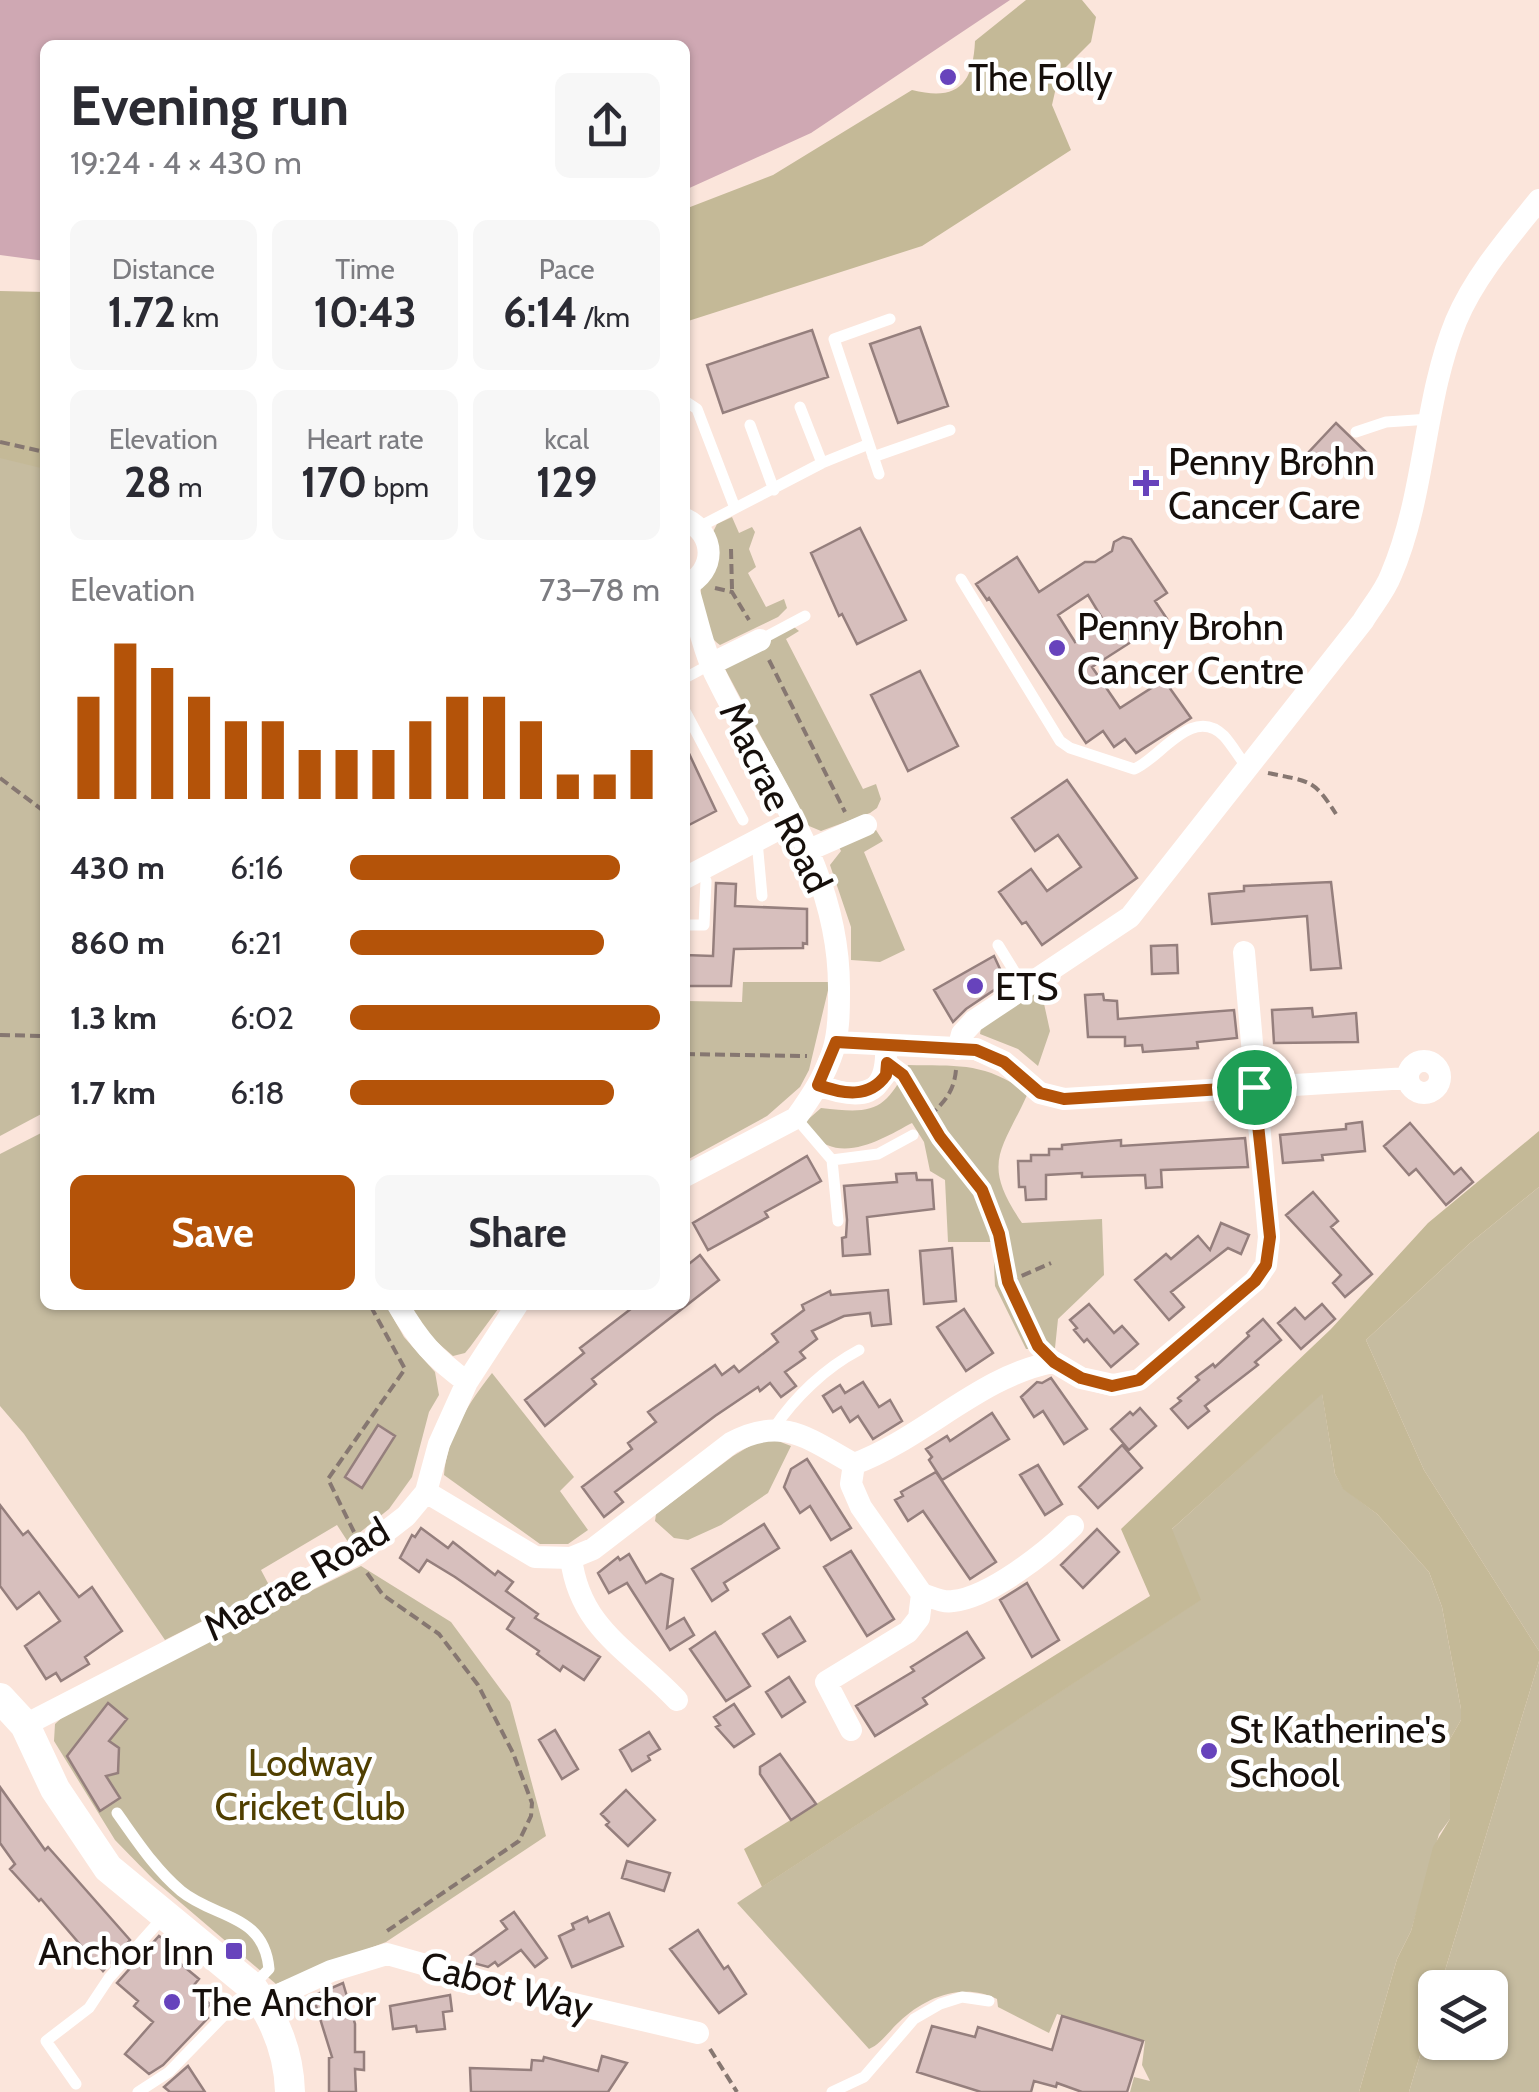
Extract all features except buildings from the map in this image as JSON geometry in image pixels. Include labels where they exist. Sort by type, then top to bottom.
[{"type":"street","points":[[958,1049],[962,1034],[974,1021],[1130,917],[1363,621],[1390,580],[1405,540],[1444,356],[1457,318],[1477,281],[1539,200]]},
{"type":"street","points":[[690,587],[709,559],[706,536],[692,523]]},
{"type":"street","name":"Macrae Road","points":[[690,596],[711,664],[819,870],[840,956],[834,1049],[818,1085],[796,1118],[690,1173]]},
{"type":"street","points":[[711,664],[760,640]]},
{"type":"street","points":[[693,874],[794,821]]},
{"type":"street","points":[[809,850],[860,828]]},
{"type":"street","points":[[426,1492],[535,1556],[571,1558],[593,1549],[751,1432],[774,1428],[791,1431],[854,1464],[886,1452],[1026,1367],[1054,1362],[1081,1378],[1112,1386],[1139,1380],[1255,1281],[1266,1265],[1270,1237],[1244,952]]},
{"type":"street","points":[[834,1049],[887,1055],[958,1049],[989,1053],[1040,1093],[1064,1099],[1408,1078]]},
{"type":"street","points":[[818,1085],[846,1093],[869,1090],[886,1075],[887,1055]]},
{"type":"street","points":[[401,1310],[436,1360],[467,1382]]},
{"type":"street","name":"Macrae Road","points":[[25,1725],[357,1554],[406,1516],[426,1492],[439,1444],[467,1382],[515,1310]]},
{"type":"street","points":[[854,1464],[852,1484],[861,1507],[922,1594],[950,1602],[975,1594],[1045,1554],[1073,1526]]},
{"type":"street","points":[[571,1558],[574,1585],[592,1622],[677,1700]]},
{"type":"street","points":[[852,1730],[826,1682],[908,1632],[919,1618],[922,1594]]},
{"type":"street","points":[[0,1698],[25,1725],[55,1789],[108,1868],[257,1994],[284,2048],[290,2092]]},
{"type":"street","name":"Cabot Way","points":[[257,1994],[387,1954],[514,1990],[698,2033]]},
{"type":"lane","points":[[879,474],[834,338],[890,319]]},
{"type":"lane","points":[[690,404],[697,409],[736,508]]},
{"type":"lane","points":[[800,407],[822,463]]},
{"type":"lane","points":[[1356,432],[1386,422],[1430,419]]},
{"type":"lane","points":[[750,425],[774,490]]},
{"type":"lane","points":[[692,523],[736,508],[822,463],[950,430]]},
{"type":"lane","points":[[960,580],[1060,741],[1070,748],[1134,769],[1186,730],[1201,728],[1223,736],[1250,766]]},
{"type":"lane","points":[[760,640],[805,616]]},
{"type":"lane","points":[[690,675],[711,664]]},
{"type":"lane","points":[[690,720],[743,820]]},
{"type":"lane","points":[[757,841],[762,896]]},
{"type":"lane","points":[[690,925],[704,926],[706,881],[693,874]]},
{"type":"lane","points":[[998,945],[1024,987]]},
{"type":"lane","points":[[796,1118],[832,1160],[838,1221]]},
{"type":"lane","points":[[832,1160],[878,1154],[914,1135]]},
{"type":"lane","points":[[774,1428],[787,1409],[824,1374],[859,1350]]},
{"type":"lane","points":[[117,1813],[152,1864],[186,1895],[224,1912],[258,1936],[268,1951],[269,1969],[257,1994],[169,2072],[138,2092]]},
{"type":"lane","points":[[76,2084],[46,2042],[89,2008],[165,1915]]},
{"type":"lane","points":[[832,2092],[864,2077],[914,2020],[940,2004],[962,1996],[989,2001]]},
{"type":"path","points":[[0,442],[40,451]]},
{"type":"path","points":[[690,589],[732,592],[860,828]]},
{"type":"path","points":[[1250,766],[1312,782],[1336,814]]},
{"type":"path","points":[[0,778],[40,808]]},
{"type":"path","points":[[0,1035],[40,1036]]},
{"type":"path","points":[[690,1054],[834,1049]]},
{"type":"path","points":[[930,1116],[954,1086],[958,1049]]},
{"type":"path","points":[[887,1055],[930,1116],[940,1137],[982,1190],[999,1234],[1008,1282],[1038,1346],[1054,1362]]},
{"type":"path","points":[[1008,1282],[1052,1262]]},
{"type":"path","points":[[373,1310],[404,1369],[328,1479],[356,1536],[361,1566],[383,1595],[439,1634],[478,1685],[513,1753],[532,1803],[531,1816],[519,1842],[383,1934]]},
{"type":"path","points":[[698,2033],[737,2092]]},
{"type":"green space","points":[[0,387],[40,392],[40,1115],[0,1136]]},
{"type":"green space","points":[[732,517],[739,533],[752,527],[755,532],[749,549],[756,567],[748,573],[766,607],[784,599],[787,608],[778,617],[720,645],[703,622],[701,592],[713,532],[717,524]]},
{"type":"green space","points":[[794,627],[799,631],[786,639],[863,789],[876,784],[881,799],[870,813],[821,831],[809,826],[725,669],[728,662]]},
{"type":"green space","points":[[876,830],[883,841],[864,852],[905,950],[880,962],[851,960],[851,927],[830,865],[841,851],[838,845]]},
{"type":"green space","points":[[743,982],[830,982],[809,1070],[800,1087],[767,1116],[690,1158],[690,1001],[742,1002]]},
{"type":"green space","points":[[1041,990],[1050,1031],[1038,1066],[1018,1049],[980,1034],[981,1027]]},
{"type":"green space","points":[[908,1065],[984,1071],[1028,1093],[1004,1144],[999,1170],[1009,1202],[1022,1223],[1102,1219],[1104,1275],[1058,1319],[1055,1348],[1026,1349],[995,1286],[993,1242],[948,1242],[945,1180],[930,1171],[924,1142],[912,1123],[871,1143],[838,1148],[818,1139],[804,1123],[821,1108],[865,1109],[884,1101]]},
{"type":"green space","points":[[40,1134],[40,1310],[389,1310],[404,1337],[435,1372],[439,1395],[429,1412],[412,1477],[389,1509],[348,1542],[337,1525],[261,1570],[270,1587],[165,1640],[24,1434],[0,1406],[0,1154]]},
{"type":"green space","points":[[1539,1187],[1539,1651],[1424,1470],[1366,1340],[1469,1244]]},
{"type":"green space","points":[[413,1310],[497,1310],[465,1353],[453,1356],[430,1336]]},
{"type":"green space","points":[[492,1373],[574,1477],[560,1491],[588,1530],[568,1544],[540,1544],[444,1475],[461,1421]]},
{"type":"green space","name":"St Katherine's School","points":[[1322,1393],[1335,1474],[1343,1488],[1377,1514],[1429,1572],[1442,1607],[1461,1709],[1461,1720],[1450,1739],[1450,1819],[1439,1834],[1411,1931],[1397,1959],[1359,2092],[1130,2092],[1134,2077],[1150,2081],[1142,2065],[1145,2041],[1057,2014],[1049,2033],[998,2007],[997,1999],[971,1992],[945,1995],[921,2005],[869,2049],[737,1903],[1200,1600],[1171,1530]]},
{"type":"green space","points":[[758,1441],[791,1446],[768,1493],[721,1525],[688,1540],[674,1538],[655,1521],[656,1514]]},
{"type":"green space","name":"Lodway Cricket Club","points":[[361,1566],[451,1622],[510,1702],[546,1836],[386,1942],[276,1984],[154,1880],[115,1840],[54,1741],[55,1724],[68,1712]]},
{"type":"green space","points":[[1539,1661],[1539,2092],[1409,2092],[1419,2060],[1508,2060],[1508,1970],[1445,1970]]},
{"type":"shaded area","points":[[0,0],[1010,0],[811,133],[690,188],[690,40],[40,40],[40,260],[0,255]]},
{"type":"shaded area","points":[[1026,0],[1082,0],[1096,17],[1091,42],[1059,74],[1052,105],[1071,150],[922,246],[690,320],[690,207],[773,175],[912,90],[951,91],[966,79],[975,41]]},
{"type":"shaded area","points":[[0,291],[40,292],[40,468],[0,458]]},
{"type":"shaded area","points":[[1539,1131],[1539,1187],[1469,1244],[1366,1340],[1424,1470],[1539,1651],[1445,1970],[1418,1970],[1419,2060],[1409,2092],[1359,2092],[1397,1959],[1411,1931],[1433,1847],[1450,1819],[1450,1739],[1461,1720],[1461,1709],[1442,1607],[1429,1572],[1377,1514],[1343,1489],[1335,1474],[1322,1394],[1172,1529],[1201,1600],[762,1887],[744,1849],[1150,1596],[1121,1529],[1331,1329],[1428,1223]]},
{"type":"place","name":"The Folly","points":[[948,77]]},
{"type":"place","name":"Penny Brohn Cancer Care","points":[[1146,483]]},
{"type":"place","name":"Penny Brohn Cancer Centre","points":[[1057,648]]},
{"type":"place","name":"ETS","points":[[975,986]]},
{"type":"place","name":"St Katherine's School","points":[[1209,1751]]},
{"type":"place","name":"Anchor Inn","points":[[234,1951]]},
{"type":"place","name":"The Anchor","points":[[172,2002]]},
{"type":"route","points":[[836,1042],[989,1053],[1040,1093],[1064,1099],[1254,1087],[1270,1237],[1266,1265],[1255,1281],[1139,1380],[1112,1386],[1081,1378],[1054,1362],[1038,1346],[1008,1282],[999,1234],[982,1190],[940,1137],[903,1075],[887,1063],[880,1084],[869,1090],[846,1093],[818,1085],[836,1042]]}]
